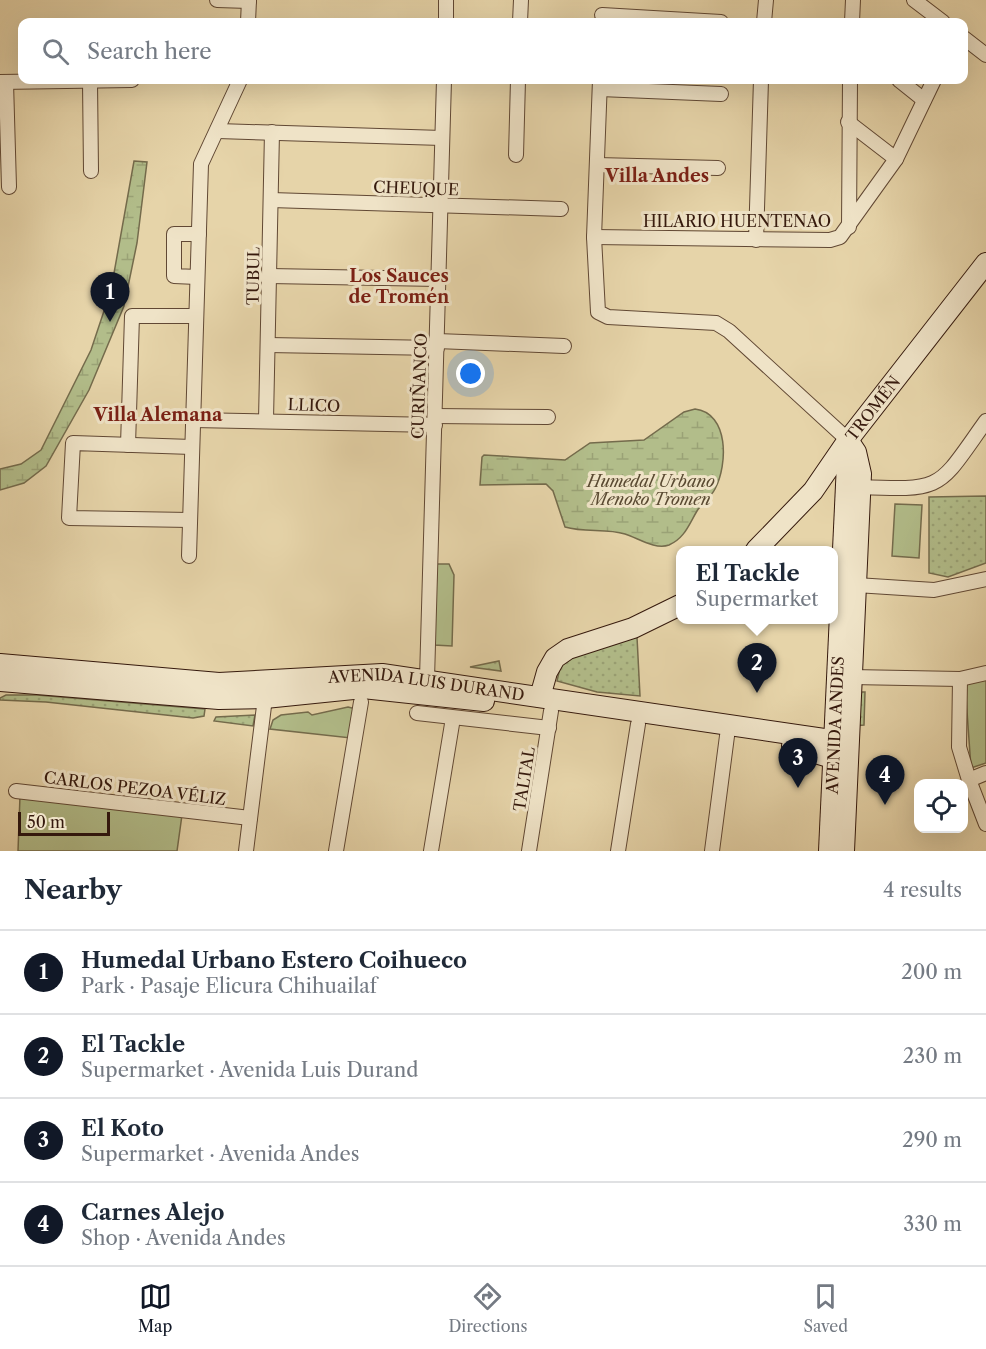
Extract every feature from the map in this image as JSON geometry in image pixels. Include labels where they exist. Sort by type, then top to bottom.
[{"type":"street","points":[[217,0],[249,0],[248,18]]},
{"type":"street","points":[[446,0],[446,18]]},
{"type":"street","points":[[520,18],[521,0]]},
{"type":"street","points":[[602,18],[603,0]]},
{"type":"street","points":[[764,18],[766,0]]},
{"type":"street","points":[[852,18],[853,0]]},
{"type":"street","points":[[914,0],[938,18]]},
{"type":"street","points":[[968,42],[986,55]]},
{"type":"street","points":[[9,187],[3,82],[18,82]]},
{"type":"street","points":[[90,84],[91,171]]},
{"type":"street","points":[[189,556],[201,164],[238,84]]},
{"type":"street","name":"CURIÑANCO","points":[[429,686],[444,84]]},
{"type":"street","points":[[516,155],[518,84]]},
{"type":"street","points":[[721,94],[600,84],[594,237],[596,305],[601,315],[716,323],[729,331],[848,440]]},
{"type":"street","points":[[756,240],[761,84]]},
{"type":"street","points":[[849,228],[850,84]]},
{"type":"street","points":[[904,84],[924,100]]},
{"type":"street","name":"HILARIO HUENTENAO","points":[[594,237],[756,240],[830,240],[840,237],[849,228],[896,159],[932,84]]},
{"type":"street","points":[[848,122],[896,159]]},
{"type":"street","points":[[218,130],[442,138]]},
{"type":"street","name":"TUBUL","points":[[266,420],[272,132]]},
{"type":"street","points":[[597,165],[718,168]]},
{"type":"street","name":"CHEUQUE","points":[[271,200],[561,209]]},
{"type":"street","points":[[197,277],[174,276],[174,234],[199,234]]},
{"type":"street","name":"TROMÉN","points":[[760,546],[813,490],[848,440],[986,263]]},
{"type":"street","points":[[269,276],[439,279]]},
{"type":"street","points":[[128,445],[132,316],[196,316]]},
{"type":"street","points":[[268,345],[564,346]]},
{"type":"street","name":"LLICO","points":[[193,420],[435,421],[548,417]]},
{"type":"street","points":[[861,487],[914,489],[933,484],[949,473],[986,422]]},
{"type":"street","name":"AVENIDA ANDES","points":[[829,851],[851,677],[861,487],[860,465],[848,440]]},
{"type":"street","name":"AVENIDA ANDES","points":[[844,851],[840,752],[848,440]]},
{"type":"street","points":[[190,520],[69,518],[73,443],[192,447]]},
{"type":"street","points":[[856,585],[934,590],[986,579]]},
{"type":"street","points":[[417,713],[453,718],[547,709],[547,672],[555,658],[568,649],[633,628],[676,607]]},
{"type":"street","name":"AVENIDA LUIS DURAND","points":[[0,664],[219,683],[382,674],[429,686],[547,709],[840,752]]},
{"type":"street","points":[[851,677],[960,679],[986,673]]},
{"type":"street","points":[[246,851],[265,698],[272,685],[298,677],[322,691]]},
{"type":"street","points":[[960,679],[958,735],[969,780],[986,824]]},
{"type":"street","name":"AVENIDA LUIS DURAND","points":[[0,681],[175,696],[265,698],[363,688],[429,686]]},
{"type":"street","points":[[336,851],[361,702]]},
{"type":"street","name":"AVENIDA LUIS DURAND","points":[[547,709],[840,752]]},
{"type":"street","name":"TALTAL","points":[[529,851],[547,709]]},
{"type":"street","points":[[431,851],[453,718]]},
{"type":"street","points":[[618,851],[638,724]]},
{"type":"street","points":[[712,851],[727,736]]},
{"type":"street","points":[[969,780],[986,773]]},
{"type":"street","name":"CARLOS PEZOA VÉLIZ","points":[[16,791],[250,818]]},
{"type":"green space","points":[[134,161],[147,162],[137,243],[124,306],[89,390],[46,466],[24,483],[0,490],[0,469],[21,464],[41,450],[91,350],[111,290]]},
{"type":"green space","name":"Humedal Urbano Menoko Tromen","points":[[695,409],[706,413],[720,429],[723,441],[722,467],[713,492],[699,508],[683,535],[669,545],[652,545],[618,532],[565,527],[553,491],[546,484],[480,485],[484,455],[565,460],[590,443],[644,440],[684,412]]},
{"type":"green space","points":[[986,496],[986,563],[948,577],[929,573],[929,497]]},
{"type":"green space","points":[[895,504],[922,505],[919,558],[892,556]]},
{"type":"green space","points":[[437,564],[449,564],[454,575],[452,646],[434,645]]},
{"type":"green space","points":[[637,637],[640,696],[597,692],[557,681],[561,663],[569,657]]},
{"type":"green space","points":[[499,661],[501,671],[470,667]]},
{"type":"green space","points":[[986,676],[986,763],[971,768],[965,683]]},
{"type":"green space","points":[[855,692],[865,692],[864,725],[853,726]]},
{"type":"green space","points":[[6,695],[37,695],[205,709],[204,716],[193,718],[46,702],[0,700]]},
{"type":"green space","points":[[348,707],[356,709],[351,738],[270,729],[273,720],[281,715],[308,712],[312,715]]},
{"type":"green space","points":[[255,715],[253,726],[214,721],[216,717]]},
{"type":"green space","points":[[20,796],[182,815],[177,851],[18,851]]},
{"type":"place","name":"Humedal Urbano Estero Coihueco","points":[[110,322]]},
{"type":"place","name":"El Tackle","points":[[757,693]]},
{"type":"place","name":"El Koto","points":[[798,788]]},
{"type":"place","name":"Carnes Alejo","points":[[885,805]]},
{"type":"district","name":"Villa Andes","points":[[657,176]]},
{"type":"district","name":"Los Sauces de Tromén","points":[[399,286]]},
{"type":"district","name":"Villa Alemana","points":[[158,415]]}]
